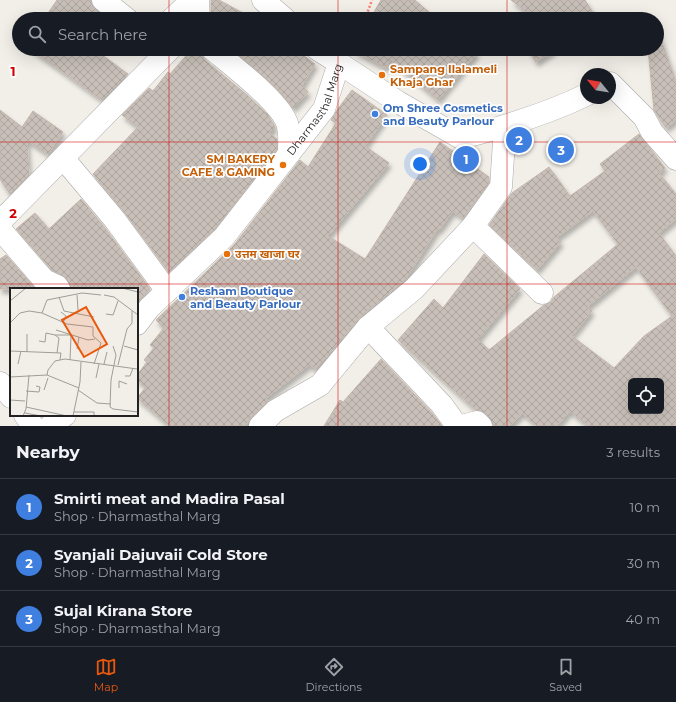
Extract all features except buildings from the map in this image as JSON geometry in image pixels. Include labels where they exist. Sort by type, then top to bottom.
[{"type":"street","points":[[103,0],[118,12]]},
{"type":"street","points":[[179,12],[192,0]]},
{"type":"street","points":[[191,12],[196,0]]},
{"type":"street","points":[[196,0],[198,12]]},
{"type":"street","points":[[263,0],[276,12]]},
{"type":"street","points":[[0,222],[163,56]]},
{"type":"street","points":[[221,56],[244,74],[280,109],[288,126],[289,154]]},
{"type":"street","points":[[328,56],[339,63]]},
{"type":"street","name":"Dharmasthal Marg","points":[[138,323],[149,308],[224,238],[324,109],[339,63],[398,102],[461,138],[505,126],[569,103],[580,97]]},
{"type":"street","points":[[616,89],[644,117],[652,132],[676,159]]},
{"type":"street","points":[[260,426],[276,419],[320,385],[368,327],[414,289],[473,226],[501,187],[505,126]]},
{"type":"street","points":[[63,158],[115,220],[167,291]]},
{"type":"street","points":[[473,226],[542,294]]},
{"type":"street","points":[[0,230],[44,280],[58,288]]},
{"type":"street","points":[[368,327],[442,405],[457,426]]},
{"type":"street","points":[[0,383],[10,396]]},
{"type":"street","points":[[26,416],[33,426]]},
{"type":"street","points":[[50,426],[64,416]]},
{"type":"street","points":[[462,426],[477,422],[481,426]]},
{"type":"path","points":[[368,12],[372,0]]},
{"type":"place","name":"Sampang Ilalameli Khaja Ghar","points":[[382,75]]},
{"type":"place","name":"Om Shree Cosmetics and Beauty Parlour","points":[[375,114]]},
{"type":"place","name":"Syanjali Dajuvaii Cold Store","points":[[519,140]]},
{"type":"place","name":"Sujal Kirana Store","points":[[561,150]]},
{"type":"place","name":"Smirti meat and Madira Pasal","points":[[466,159]]},
{"type":"place","name":"SM BAKERY CAFE & GAMING","points":[[283,165]]},
{"type":"place","name":"उत्तम खाजा घर","points":[[227,254]]},
{"type":"place","name":"Resham Boutique and Beauty Parlour","points":[[182,297]]}]
